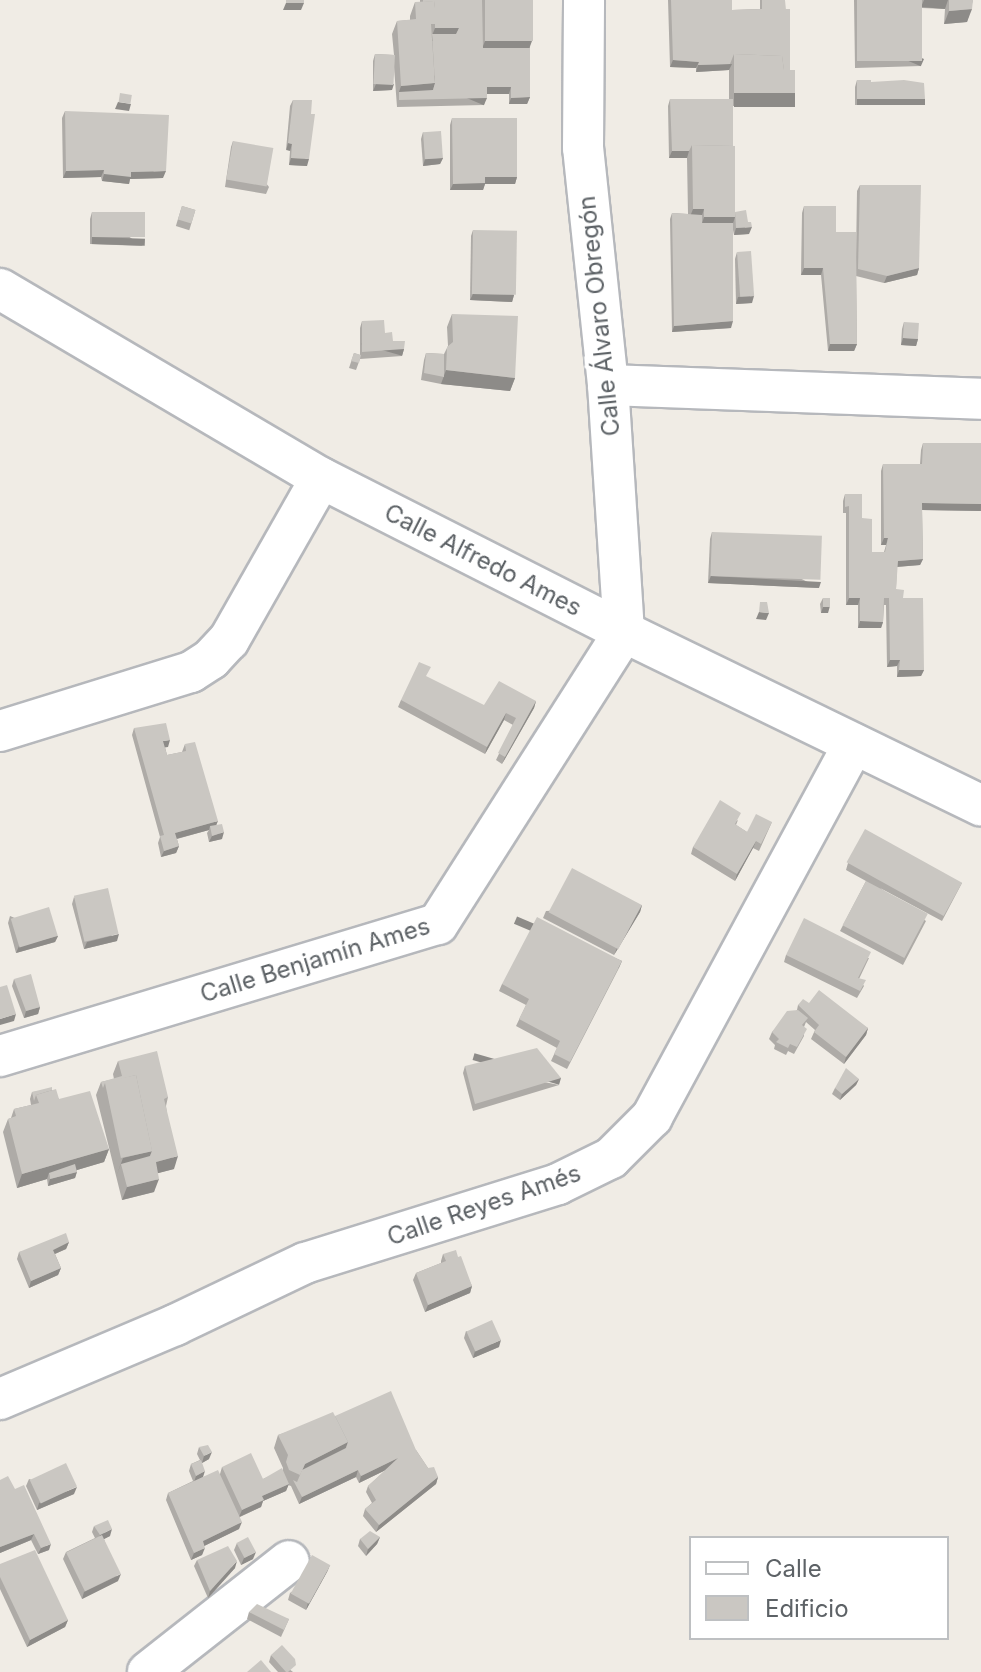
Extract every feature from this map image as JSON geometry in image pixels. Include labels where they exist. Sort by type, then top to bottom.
[{"type":"street","name":"Calle Álvaro Obregón","points":[[584,0],[583,148],[608,385],[624,632]]},
{"type":"street","name":"Calle Alfredo Ames","points":[[0,289],[321,478],[624,632],[981,805]]},
{"type":"street","points":[[608,385],[981,399]]},
{"type":"street","points":[[0,731],[191,672],[211,659],[229,640],[321,478]]},
{"type":"street","name":"Calle Benjamín Ames","points":[[0,1056],[438,924],[624,632]]},
{"type":"street","name":"Calle Reyes Amés","points":[[0,1399],[175,1325],[305,1263],[558,1184],[611,1158],[652,1117],[854,744]]},
{"type":"street","points":[[148,1672],[289,1561]]},
{"type":"building","points":[[286,0],[304,0],[304,3],[286,3]]},
{"type":"building","points":[[423,0],[482,0],[483,48],[530,48],[530,97],[511,98],[511,87],[487,87],[487,98],[399,100],[399,92],[433,90],[432,34],[456,34],[459,28],[459,8],[435,8],[434,1]]},
{"type":"building","points":[[485,0],[533,0],[533,41],[485,41]]},
{"type":"building","points":[[671,0],[732,0],[732,10],[762,9],[762,0],[785,0],[785,9],[790,9],[790,70],[784,70],[782,56],[734,54],[730,64],[698,65],[699,62],[673,60]]},
{"type":"building","points":[[857,0],[922,0],[922,61],[857,61]]},
{"type":"building","points":[[949,0],[973,0],[972,9],[949,11]]},
{"type":"building","points":[[434,1],[435,8],[459,8],[459,28],[435,28],[435,24],[431,24],[435,83],[401,86],[397,21],[416,19],[415,2]]},
{"type":"building","points":[[375,54],[395,55],[393,85],[373,84]]},
{"type":"building","points":[[734,54],[782,56],[784,70],[795,70],[795,93],[734,93]]},
{"type":"building","points":[[857,80],[924,83],[925,99],[857,99]]},
{"type":"building","points":[[120,93],[132,95],[130,104],[119,102]]},
{"type":"building","points":[[670,99],[733,99],[733,146],[692,145],[689,151],[672,151]]},
{"type":"building","points":[[293,100],[312,100],[311,114],[315,114],[309,159],[291,158],[292,144],[288,143]]},
{"type":"building","points":[[65,111],[169,115],[166,171],[131,172],[131,177],[104,174],[104,170],[66,171]]},
{"type":"building","points":[[452,118],[517,118],[517,177],[485,177],[485,183],[453,184]]},
{"type":"building","points":[[441,131],[443,158],[425,159],[423,132]]},
{"type":"building","points":[[233,141],[273,148],[267,187],[226,179]]},
{"type":"building","points":[[692,145],[735,146],[735,217],[704,217],[704,209],[693,209]]},
{"type":"building","points":[[860,185],[921,185],[919,268],[887,276],[858,269]]},
{"type":"building","points":[[182,206],[195,210],[191,223],[178,219]]},
{"type":"building","points":[[804,206],[836,206],[836,232],[856,232],[857,344],[830,344],[823,268],[804,268]]},
{"type":"building","points":[[746,210],[752,227],[736,228],[735,212]]},
{"type":"building","points":[[92,212],[145,212],[145,237],[92,237]]},
{"type":"building","points":[[672,213],[702,215],[702,223],[733,223],[733,321],[674,326]]},
{"type":"building","points":[[473,230],[517,231],[516,295],[472,294]]},
{"type":"building","points":[[751,251],[754,296],[740,297],[737,252]]},
{"type":"building","points":[[452,314],[518,316],[515,378],[446,370],[447,347],[453,342]]},
{"type":"building","points":[[384,320],[385,333],[392,332],[393,341],[405,341],[404,349],[362,352],[362,321]]},
{"type":"building","points":[[904,322],[919,323],[918,339],[903,338]]},
{"type":"building","points":[[354,353],[361,355],[359,363],[351,361]]},
{"type":"building","points":[[426,353],[444,354],[444,377],[424,373]]},
{"type":"building","points":[[923,443],[981,443],[981,504],[922,503],[923,559],[898,561],[896,589],[904,590],[903,598],[923,598],[924,670],[899,670],[900,660],[890,660],[889,598],[884,598],[883,622],[860,621],[860,598],[849,598],[849,506],[845,507],[845,494],[862,494],[862,518],[872,519],[872,552],[885,552],[888,538],[884,538],[883,464],[922,464]]},
{"type":"building","points":[[712,532],[822,536],[820,580],[710,576]]},
{"type":"building","points":[[823,598],[830,598],[830,607],[823,607]]},
{"type":"building","points":[[760,602],[767,602],[769,613],[759,612]]},
{"type":"building","points":[[419,662],[431,667],[426,676],[484,705],[499,681],[536,701],[505,757],[498,753],[516,718],[506,713],[487,747],[401,700]]},
{"type":"building","points":[[166,723],[170,740],[163,741],[167,755],[186,751],[185,744],[195,742],[218,821],[175,833],[179,846],[164,851],[160,836],[164,835],[134,728]]},
{"type":"building","points":[[720,800],[741,813],[735,824],[747,832],[756,814],[772,822],[761,844],[756,841],[737,874],[693,847]]},
{"type":"building","points":[[222,824],[224,832],[212,836],[210,826]]},
{"type":"building","points":[[865,829],[962,883],[944,916],[847,862]]},
{"type":"building","points":[[572,868],[642,905],[618,949],[549,912]]},
{"type":"building","points":[[866,881],[928,914],[904,958],[843,925]]},
{"type":"building","points":[[108,888],[119,934],[84,942],[74,896]]},
{"type":"building","points":[[49,907],[58,936],[20,947],[11,919]]},
{"type":"building","points":[[537,917],[622,961],[570,1062],[554,1054],[560,1041],[519,1019],[529,999],[502,984]]},
{"type":"building","points":[[804,918],[871,952],[858,978],[866,980],[860,991],[786,955]]},
{"type":"building","points":[[31,974],[40,1007],[26,1011],[14,979]]},
{"type":"building","points":[[7,985],[16,1014],[0,1019],[0,987]]},
{"type":"building","points":[[819,990],[868,1028],[846,1057],[814,1032],[819,1025],[798,1005],[803,999],[809,1003]]},
{"type":"building","points":[[798,1010],[808,1018],[802,1025],[807,1029],[797,1047],[790,1044],[788,1048],[776,1042],[779,1039],[772,1032],[787,1011]]},
{"type":"building","points":[[537,1048],[561,1078],[475,1104],[465,1066]]},
{"type":"building","points":[[157,1051],[168,1097],[164,1099],[178,1156],[156,1162],[159,1179],[127,1187],[121,1164],[150,1156],[152,1151],[136,1075],[105,1083],[103,1088],[101,1082],[122,1076],[118,1061]]},
{"type":"building","points":[[846,1068],[859,1079],[842,1094],[835,1088]]},
{"type":"building","points":[[136,1075],[152,1151],[121,1158],[105,1082]]},
{"type":"building","points":[[52,1087],[52,1090],[36,1095],[34,1101],[32,1092]]},
{"type":"building","points":[[56,1089],[59,1099],[90,1091],[109,1149],[22,1174],[8,1119],[16,1116],[14,1109],[39,1103],[36,1095]]},
{"type":"building","points":[[75,1164],[77,1172],[50,1179],[49,1173]]},
{"type":"building","points":[[66,1233],[69,1242],[53,1250],[61,1268],[31,1281],[19,1252]]},
{"type":"building","points":[[456,1250],[472,1286],[428,1305],[416,1273],[446,1261],[443,1254]]},
{"type":"building","points":[[492,1320],[501,1340],[475,1351],[466,1331]]},
{"type":"building","points":[[391,1391],[416,1450],[428,1468],[434,1467],[438,1477],[379,1525],[365,1509],[376,1500],[368,1486],[398,1458],[361,1476],[358,1470],[302,1497],[293,1480],[297,1482],[302,1470],[346,1448],[348,1442],[335,1416]]},
{"type":"building","points":[[333,1412],[348,1442],[305,1464],[300,1475],[289,1470],[286,1462],[288,1455],[278,1435]]},
{"type":"building","points":[[208,1445],[212,1452],[204,1456],[199,1447]]},
{"type":"building","points":[[251,1453],[263,1479],[282,1468],[289,1484],[262,1496],[264,1500],[242,1510],[222,1467]]},
{"type":"building","points":[[201,1460],[205,1471],[196,1476],[191,1464]]},
{"type":"building","points":[[66,1463],[77,1487],[41,1503],[30,1480]]},
{"type":"building","points":[[218,1470],[242,1522],[203,1541],[205,1548],[194,1553],[168,1493]]},
{"type":"building","points":[[8,1476],[15,1489],[24,1485],[51,1544],[41,1548],[34,1534],[0,1547],[0,1480]]},
{"type":"building","points":[[108,1520],[112,1529],[100,1535],[94,1526]]},
{"type":"building","points":[[370,1531],[380,1537],[368,1549],[360,1539]]},
{"type":"building","points":[[102,1535],[121,1574],[85,1591],[66,1553]]},
{"type":"building","points":[[248,1537],[256,1552],[245,1558],[237,1543]]},
{"type":"building","points":[[228,1546],[237,1561],[210,1591],[197,1560]]},
{"type":"building","points":[[35,1550],[68,1620],[30,1640],[0,1577],[0,1564]]},
{"type":"building","points":[[312,1555],[330,1565],[309,1604],[291,1593]]},
{"type":"building","points":[[257,1604],[289,1619],[284,1630],[249,1612]]},
{"type":"building","points":[[282,1645],[295,1659],[296,1665],[288,1672],[271,1655]]},
{"type":"building","points":[[261,1660],[271,1672],[247,1672]]}]
